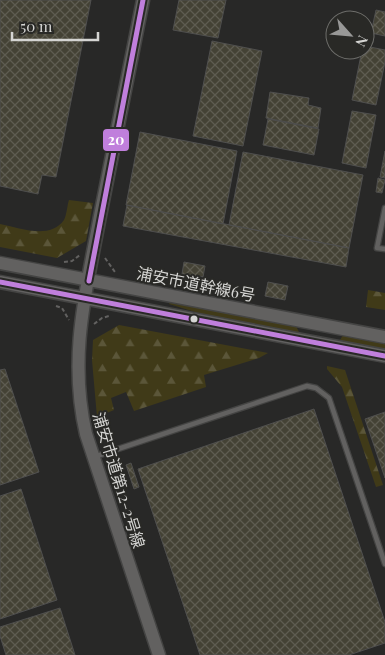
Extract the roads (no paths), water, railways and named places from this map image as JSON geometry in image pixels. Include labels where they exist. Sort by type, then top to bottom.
[{"type":"street","name":"浦安市道第12-2号線","points":[[143,0],[85,298],[79,336],[78,384],[82,417],[93,457],[159,655]]},
{"type":"street","name":"浦安市道幹線6号","points":[[0,263],[385,337]]},
{"type":"street","points":[[0,282],[385,356]]},
{"type":"lane","points":[[385,208],[377,248],[385,249]]},
{"type":"lane","points":[[93,457],[307,386],[316,388],[329,398],[385,564]]}]
